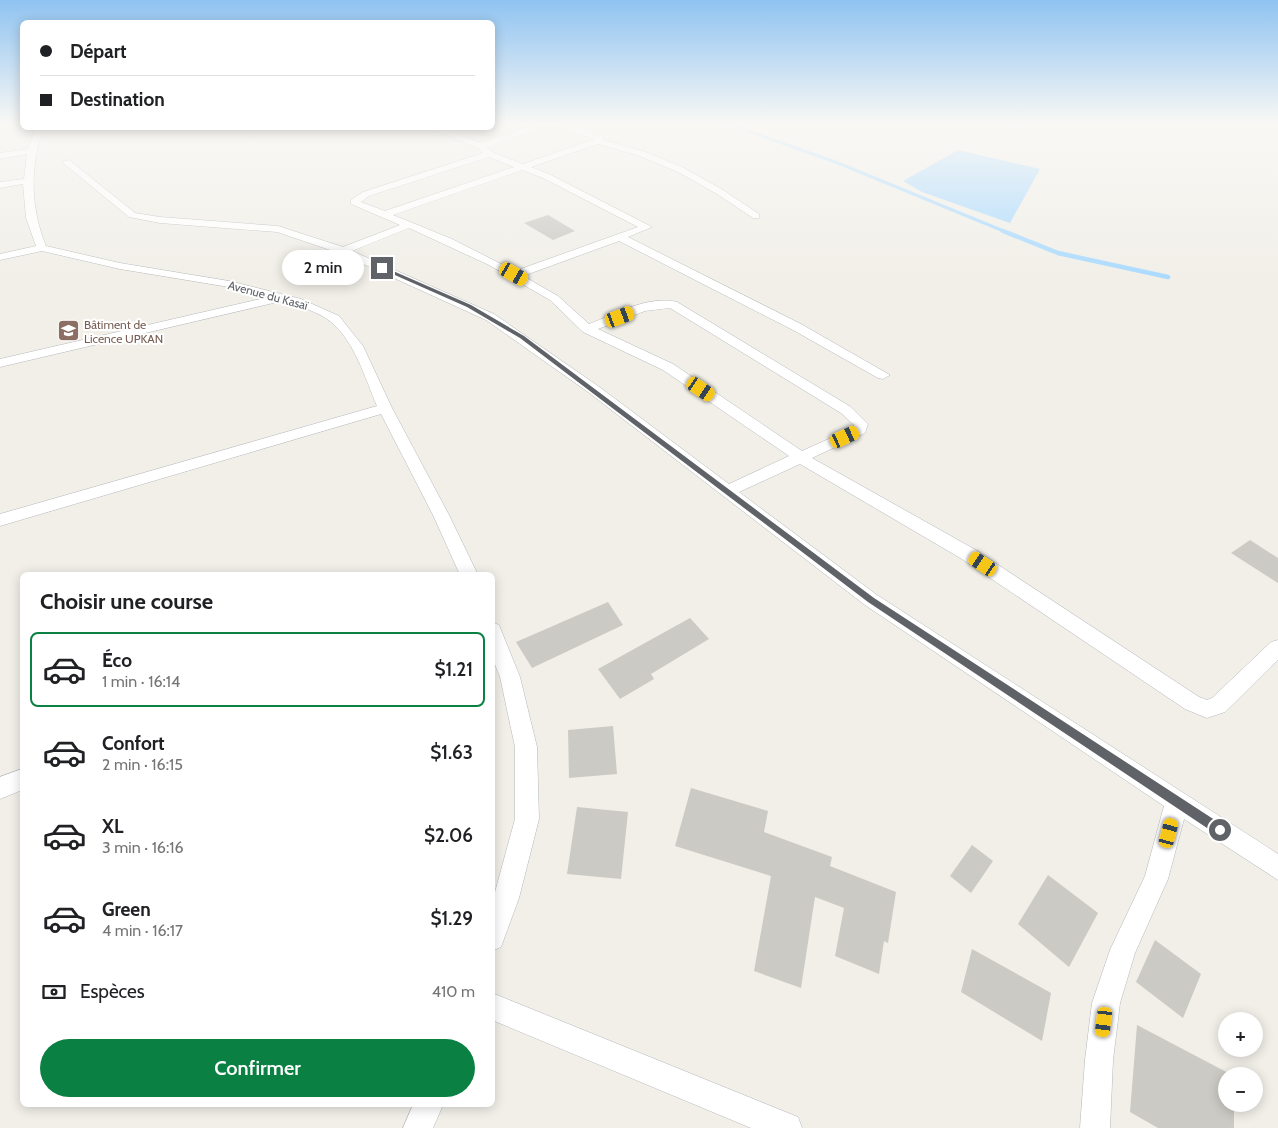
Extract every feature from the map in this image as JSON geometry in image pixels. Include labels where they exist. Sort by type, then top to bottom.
[{"type":"street","points":[[0,257],[42,248],[33,229],[26,181],[27,175]]},
{"type":"street","points":[[82,175],[132,215],[160,220],[278,229],[343,251],[490,317],[593,389],[871,600],[1278,868]]},
{"type":"street","points":[[426,175],[366,194],[355,200],[357,204],[411,224],[514,274],[554,298],[587,329],[668,367],[800,458],[872,501],[968,554],[1170,689],[1207,709],[1218,706],[1278,648]]},
{"type":"street","points":[[386,214],[496,175]]},
{"type":"street","points":[[514,274],[647,227],[597,200],[540,175]]},
{"type":"street","points":[[685,175],[722,193],[756,216]]},
{"type":"street","points":[[0,185],[26,181]]},
{"type":"street","points":[[343,251],[411,224]]},
{"type":"street","points":[[620,237],[796,327],[883,375]]},
{"type":"street","name":"Avenue du Kasaï","points":[[42,248],[120,266],[200,278],[283,298],[317,309],[335,320],[357,346],[384,408],[441,515],[468,572]]},
{"type":"street","points":[[229,310],[253,291]]},
{"type":"street","points":[[0,363],[283,298]]},
{"type":"street","points":[[587,329],[637,310],[665,303],[673,305],[846,410],[861,424],[860,430],[727,491]]},
{"type":"street","points":[[0,520],[384,408]]},
{"type":"street","points":[[495,638],[510,677],[526,747],[527,819],[507,898],[495,930]]},
{"type":"street","points":[[0,788],[20,781]]},
{"type":"street","points":[[1095,1128],[1099,1060],[1106,1003],[1123,950],[1156,879],[1177,802]]},
{"type":"street","points":[[495,1007],[787,1128]]},
{"type":"street","points":[[418,1128],[427,1107]]},
{"type":"water","points":[[914,175],[1037,175],[1010,223],[922,192],[903,181]]},
{"type":"building","points":[[548,215],[575,231],[553,240],[524,223]]},
{"type":"building","points":[[1250,540],[1278,558],[1278,583],[1231,553]]},
{"type":"building","points":[[608,602],[623,625],[532,668],[516,642]]},
{"type":"building","points":[[690,618],[709,639],[651,674],[654,679],[620,699],[598,669]]},
{"type":"building","points":[[613,726],[617,774],[569,778],[568,730]]},
{"type":"building","points":[[691,788],[768,811],[764,832],[832,857],[830,866],[896,892],[888,943],[884,941],[879,974],[835,956],[844,908],[815,897],[801,988],[754,971],[771,876],[675,846]]},
{"type":"building","points":[[577,807],[628,812],[621,879],[567,874]]},
{"type":"building","points":[[972,845],[993,861],[971,893],[950,876]]},
{"type":"building","points":[[1048,875],[1098,913],[1069,967],[1018,924]]},
{"type":"building","points":[[1155,940],[1201,974],[1183,1018],[1136,982]]},
{"type":"building","points":[[972,949],[1051,993],[1042,1041],[961,992]]},
{"type":"building","points":[[1137,1025],[1218,1068],[1218,1112],[1234,1112],[1234,1128],[1158,1128],[1130,1112]]},
{"type":"waterway","points":[[866,175],[1006,232]]},
{"type":"waterway","points":[[1003,231],[1058,253],[1168,277]]},
{"type":"place","name":"Bâtiment de Licence UPKAN","points":[[68,331]]},
{"type":"route","points":[[382,268],[469,306],[522,337],[593,389],[802,550],[871,600],[1220,830]]}]
